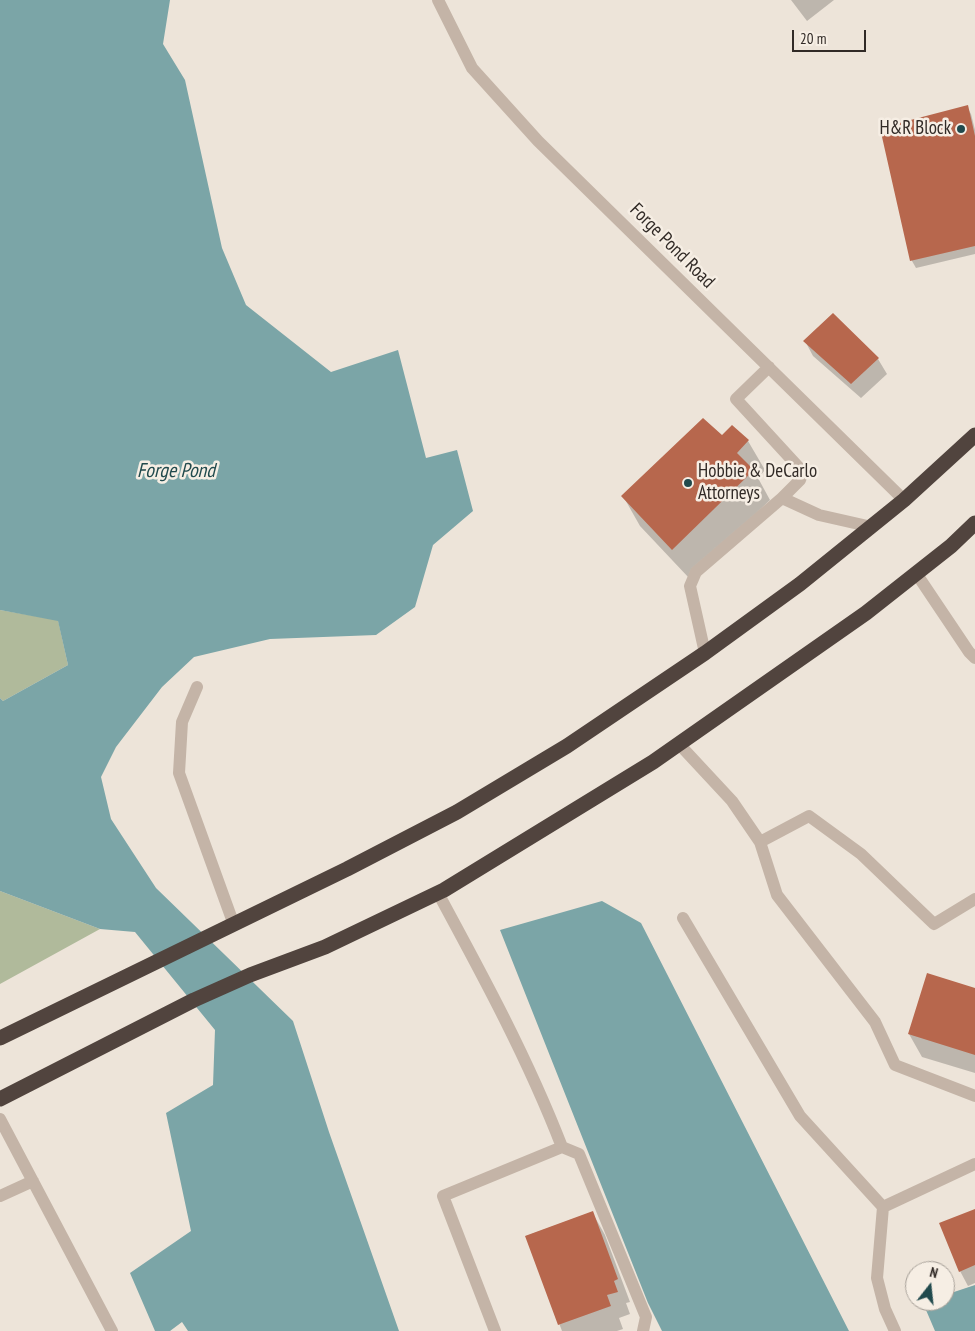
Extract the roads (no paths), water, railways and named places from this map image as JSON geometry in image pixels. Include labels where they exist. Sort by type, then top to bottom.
[{"type":"highway","points":[[0,1038],[234,925],[457,812],[567,746],[705,654],[800,584],[904,500],[975,435]]},
{"type":"highway","points":[[0,1099],[194,1000],[250,975],[325,948],[438,893],[653,762],[866,613],[952,546],[975,524]]},
{"type":"street","name":"Forge Pond Road","points":[[438,0],[472,68],[538,141],[904,500]]},
{"type":"street","points":[[705,654],[690,586],[696,572],[782,498],[800,480],[803,472],[736,400],[769,367]]},
{"type":"street","points":[[782,498],[819,515],[872,527]]},
{"type":"street","points":[[916,573],[969,652],[975,658]]},
{"type":"street","points":[[197,687],[182,722],[179,773],[234,925]]},
{"type":"street","points":[[679,744],[732,801],[760,842],[777,895],[875,1022],[895,1065],[975,1096]]},
{"type":"street","points":[[760,842],[809,816],[861,854],[934,924],[975,899]]},
{"type":"street","points":[[438,893],[485,979],[544,1098],[562,1147]]},
{"type":"street","points":[[683,918],[800,1116],[884,1207],[877,1278],[885,1308],[895,1331]]},
{"type":"street","points":[[0,1119],[112,1331]]},
{"type":"street","points":[[495,1331],[443,1196],[562,1147],[579,1154],[646,1317],[643,1331]]},
{"type":"street","points":[[884,1207],[975,1164]]},
{"type":"street","points":[[0,1196],[32,1181]]},
{"type":"water","name":"Forge Pond","points":[[0,0],[170,0],[163,44],[185,80],[222,248],[246,305],[331,372],[398,350],[426,458],[457,450],[473,511],[433,545],[415,607],[376,635],[270,639],[194,657],[162,687],[116,747],[101,777],[111,819],[156,888],[293,1021],[329,1132],[399,1331],[188,1331],[182,1322],[170,1331],[155,1331],[130,1273],[191,1231],[166,1113],[213,1085],[215,1030],[135,932],[100,929],[0,891],[0,698],[3,701],[68,665],[58,621],[0,610]]},
{"type":"water","points":[[602,901],[641,923],[849,1331],[662,1331],[648,1303],[500,930]]},
{"type":"water","points":[[975,1285],[975,1331],[935,1331],[926,1311],[955,1311],[955,1292]]},
{"type":"place","name":"H&R Block","points":[[961,129]]},
{"type":"place","name":"Hobbie & DeCarlo Attorneys","points":[[688,483]]}]
